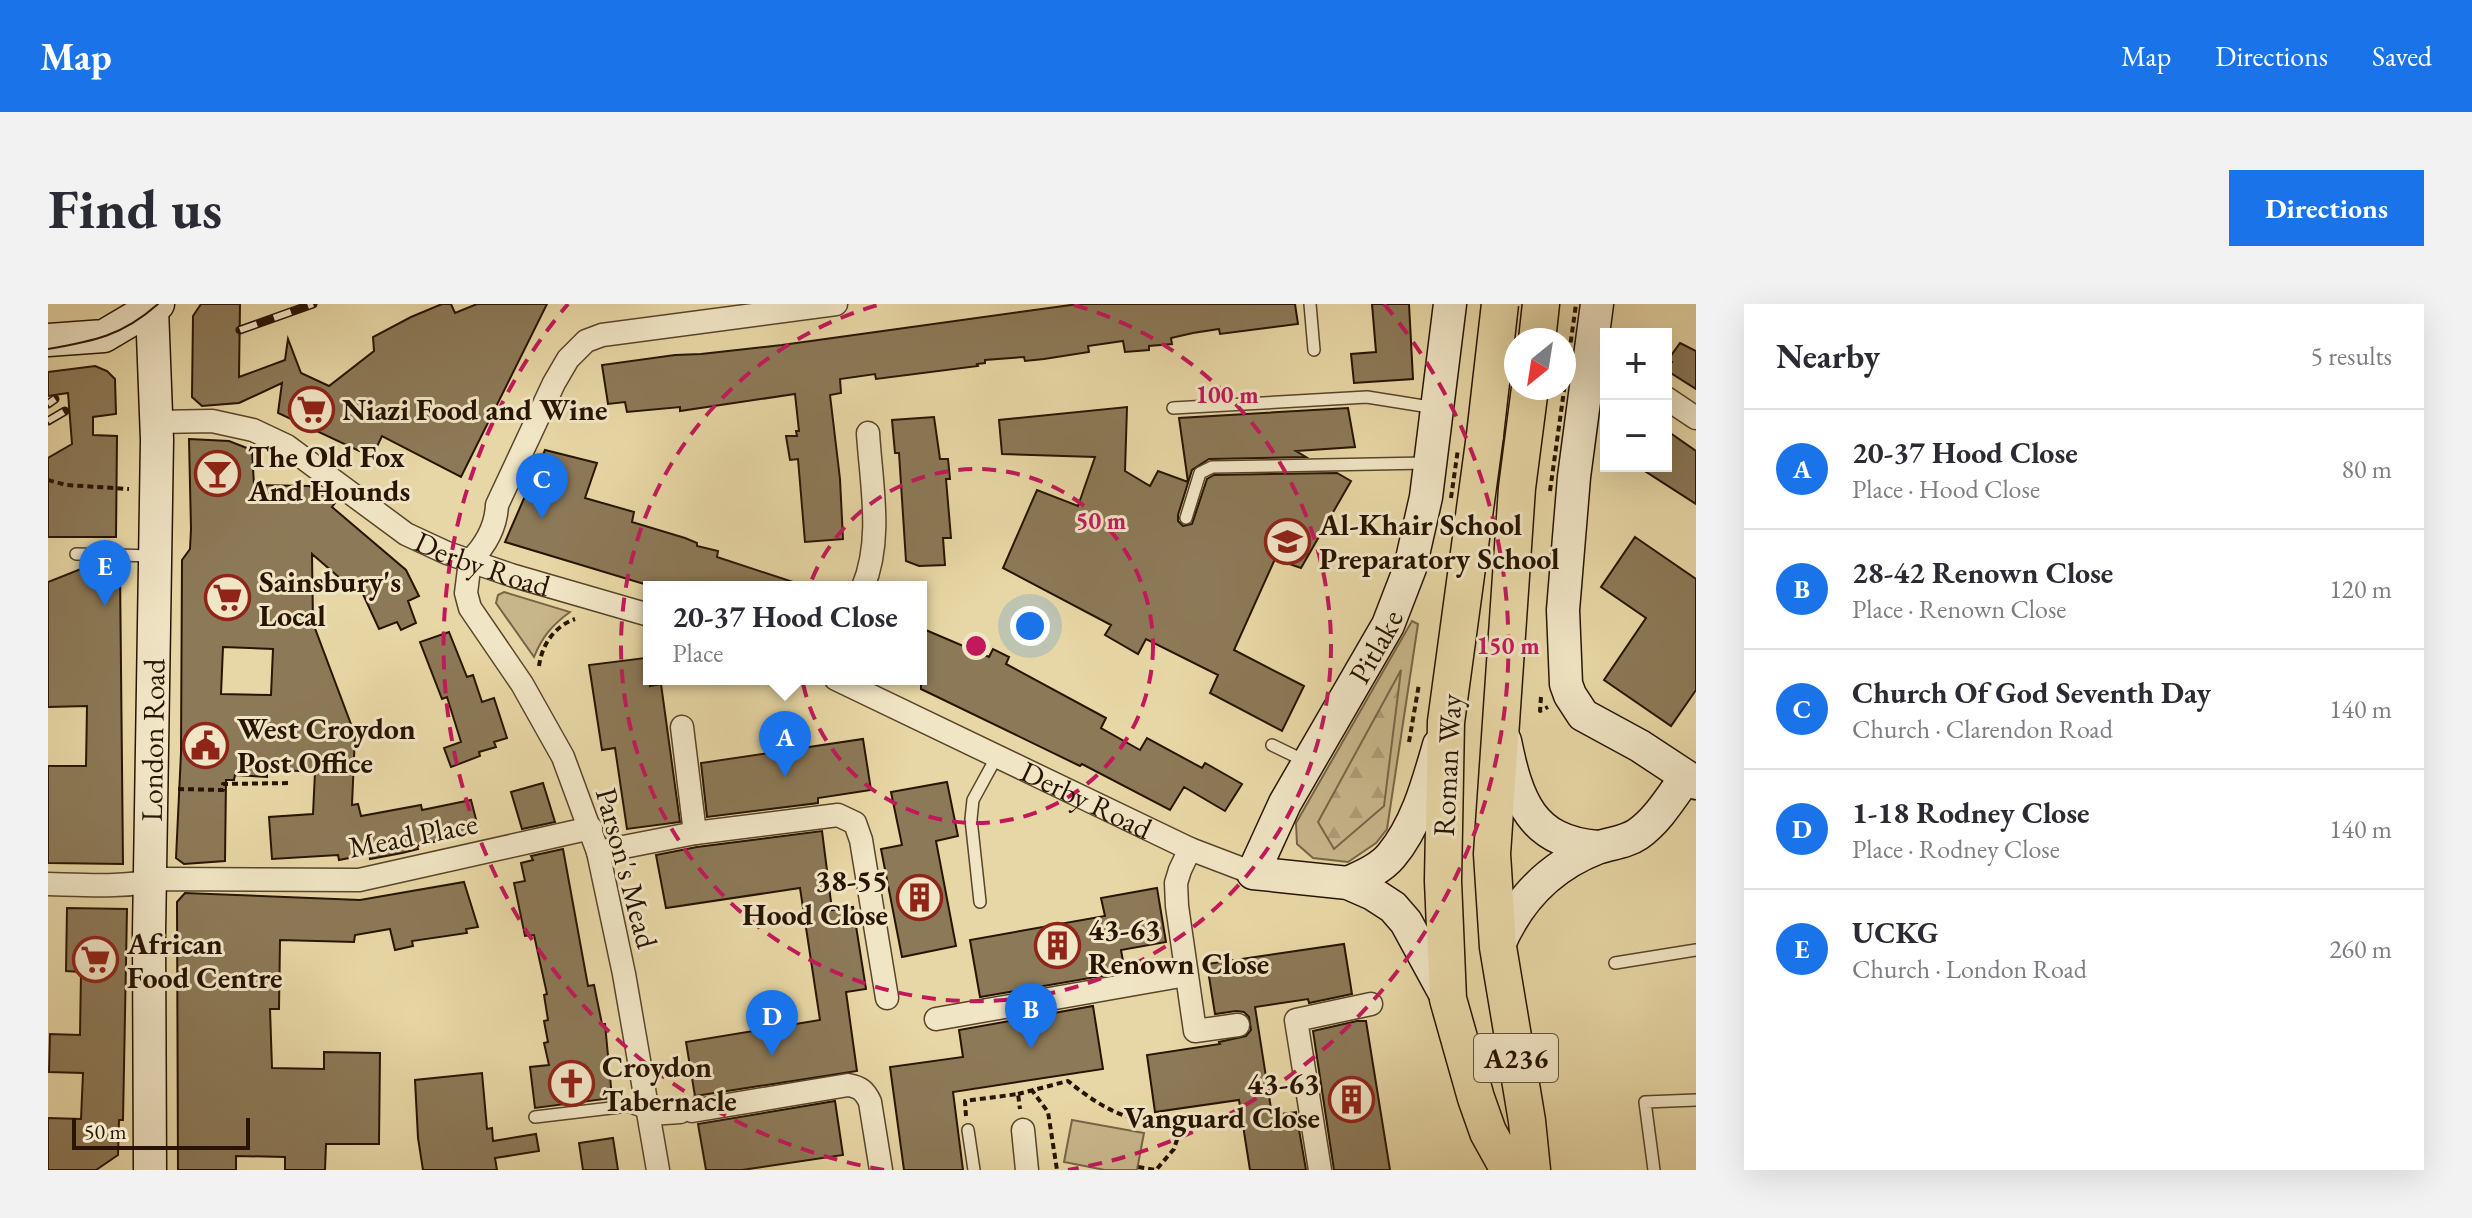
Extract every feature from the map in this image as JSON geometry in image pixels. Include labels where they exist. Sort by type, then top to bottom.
[{"type":"main road","name":"Roman Way","points":[[1500,304],[1446,722],[1442,844],[1448,999],[1488,1132],[1509,1170]]},
{"type":"main road","points":[[1538,328],[1541,304]]},
{"type":"main road","name":"Roman Way","points":[[1530,400],[1534,490],[1501,723],[1492,854],[1498,947],[1527,1121],[1532,1170]]},
{"type":"street","points":[[470,561],[485,544],[496,517],[497,505],[554,383],[568,359],[586,341],[602,335],[836,304]]},
{"type":"street","name":"Pitlake","points":[[1253,873],[1279,814],[1388,625],[1416,546],[1431,463],[1450,304]]},
{"type":"street","points":[[1501,723],[1517,790],[1528,812],[1541,828],[1578,846],[1616,844],[1638,834],[1691,780],[1640,746],[1583,715],[1566,684],[1563,610],[1574,477],[1597,374],[1597,304]]},
{"type":"street","points":[[48,340],[104,336],[154,306]]},
{"type":"street","name":"London Road","points":[[150,1170],[149,883],[156,422],[154,306]]},
{"type":"street","points":[[1669,400],[1696,418]]},
{"type":"street","name":"Derby Road","points":[[156,422],[212,421],[253,430],[287,446],[406,534],[435,548],[643,613]]},
{"type":"street","points":[[866,581],[874,548],[868,433]]},
{"type":"street","name":"Parson's Mead","points":[[470,561],[466,593],[470,608],[522,684],[563,757],[591,828],[650,1114],[658,1170]]},
{"type":"street","name":"Derby Road","points":[[849,685],[1190,849],[1253,873],[1348,883],[1373,894],[1393,907],[1416,938],[1448,999]]},
{"type":"street","points":[[1348,883],[1371,872],[1390,857],[1410,825],[1427,787],[1446,722]]},
{"type":"street","points":[[682,727],[695,833]]},
{"type":"street","points":[[598,852],[695,833],[838,815],[855,823],[861,840],[887,998]]},
{"type":"street","name":"Mead Place","points":[[48,884],[149,883],[163,879],[359,880],[591,828]]},
{"type":"street","points":[[1498,947],[1517,908],[1530,892],[1572,860],[1598,847]]},
{"type":"street","points":[[1190,849],[1176,883],[1195,1031],[1238,1025]]},
{"type":"street","points":[[936,1019],[1186,975]]},
{"type":"street","points":[[1320,1170],[1296,1020],[1371,1004]]},
{"type":"street","points":[[650,1114],[686,1112],[848,1085],[858,1086],[870,1102],[881,1170]]},
{"type":"street","points":[[1023,1130],[1027,1170]]},
{"type":"lane","points":[[1310,304],[1314,350]]},
{"type":"lane","points":[[48,349],[106,338],[154,306]]},
{"type":"lane","points":[[1173,408],[1367,397],[1436,409]]},
{"type":"lane","points":[[1186,518],[1200,473],[1212,467],[1431,463]]},
{"type":"lane","points":[[76,554],[154,556]]},
{"type":"lane","points":[[1272,745],[1309,763]]},
{"type":"lane","points":[[980,902],[971,819],[973,800],[997,756]]},
{"type":"lane","points":[[1615,963],[1696,950]]},
{"type":"lane","points":[[1654,1170],[1645,1102],[1696,1100]]},
{"type":"lane","points":[[535,1117],[628,1106],[650,1114]]},
{"type":"lane","points":[[968,1130],[974,1170]]},
{"type":"path","points":[[1534,490],[1576,304]]},
{"type":"path","points":[[48,480],[66,485],[155,492]]},
{"type":"path","points":[[522,684],[538,674],[546,643],[557,629],[586,615],[595,598]]},
{"type":"path","points":[[1537,723],[1540,711]]},
{"type":"path","points":[[151,789],[223,790],[223,784],[291,783]]},
{"type":"path","points":[[968,1130],[965,1101],[1018,1094],[1068,1081],[1089,1098],[1124,1115],[1148,1120],[1175,1120],[1180,1130],[1174,1149],[1156,1170],[1138,1167]]},
{"type":"path","points":[[1031,1089],[1048,1112],[1057,1170]]},
{"type":"path","points":[[1018,1094],[1023,1130]]},
{"type":"green space","points":[[504,592],[570,612],[548,632],[534,657],[496,603],[498,595]]},
{"type":"green space","points":[[1412,621],[1418,624],[1387,829],[1376,843],[1348,862],[1313,858],[1297,844],[1296,823]]},
{"type":"green space","points":[[1401,670],[1384,806],[1334,849],[1318,822]]},
{"type":"green space","points":[[1072,1120],[1144,1133],[1137,1170],[1105,1170],[1064,1162]]},
{"type":"building","points":[[201,304],[240,304],[239,377],[285,360],[288,339],[301,373],[329,386],[374,351],[373,337],[442,304],[451,304],[455,313],[477,304],[547,304],[461,477],[382,436],[372,457],[278,413],[282,383],[239,403],[202,406],[192,397],[193,316]]},
{"type":"building","points":[[1078,304],[1295,304],[1298,324],[1220,334],[1219,329],[1193,333],[1171,338],[1172,344],[1149,346],[1149,350],[1125,352],[1123,341],[1088,346],[1089,352],[1044,359],[985,360],[978,366],[876,379],[875,374],[840,379],[841,393],[830,395],[840,479],[843,539],[805,542],[798,459],[790,460],[786,436],[797,436],[796,431],[799,431],[795,394],[680,411],[680,407],[627,412],[625,402],[608,404],[602,365],[782,345]]},
{"type":"building","points":[[1372,304],[1409,304],[1413,379],[1354,383],[1351,354],[1376,352]]},
{"type":"building","points":[[1680,343],[1696,351],[1696,389],[1672,374],[1672,354]]},
{"type":"building","points":[[95,366],[115,379],[116,414],[93,417],[93,435],[117,436],[116,537],[48,537],[48,458],[72,444],[68,393],[48,396],[48,372]]},
{"type":"building","points":[[1127,407],[1125,471],[1150,486],[1158,471],[1188,482],[1179,418],[1348,408],[1355,447],[1296,451],[1306,457],[1209,459],[1192,470],[1178,515],[1178,521],[1183,526],[1192,524],[1207,479],[1214,475],[1337,473],[1351,481],[1301,568],[1275,559],[1234,650],[1304,686],[1282,731],[1210,693],[1218,675],[1146,639],[1138,654],[1105,635],[1111,625],[1003,568],[1037,490],[1078,506],[1095,457],[1002,454],[999,420]]},
{"type":"building","points":[[934,417],[940,459],[948,459],[950,479],[946,479],[951,538],[943,538],[945,565],[919,566],[906,561],[899,453],[895,453],[892,420]]},
{"type":"building","points":[[1672,434],[1696,451],[1696,504],[1646,472],[1672,472]]},
{"type":"building","points":[[189,439],[229,441],[252,450],[254,485],[309,486],[335,503],[332,507],[406,570],[419,596],[408,601],[416,623],[401,630],[397,622],[379,629],[356,579],[349,586],[312,554],[313,623],[355,735],[352,805],[358,804],[361,816],[421,805],[422,810],[471,800],[479,831],[370,859],[369,854],[339,860],[338,855],[272,859],[269,817],[313,814],[315,772],[267,769],[267,777],[235,775],[234,780],[226,780],[225,861],[184,864],[176,858],[181,753],[182,560],[190,549]],"holes":[[[223,647],[273,649],[271,695],[221,694]]]},
{"type":"building","points":[[545,450],[597,463],[585,498],[634,512],[632,522],[685,538],[697,543],[697,546],[718,551],[717,557],[790,581],[643,581],[643,584],[505,542]]},
{"type":"building","points":[[1635,537],[1696,579],[1696,690],[1671,726],[1604,680],[1646,618],[1601,587]]},
{"type":"building","points":[[96,563],[115,564],[115,570],[120,570],[123,864],[48,863],[48,766],[86,766],[87,706],[48,707],[48,582]]},
{"type":"building","points":[[927,631],[989,657],[993,649],[1009,657],[1006,664],[1106,718],[1101,728],[1140,750],[1147,738],[1202,768],[1205,763],[1242,784],[1225,811],[1184,787],[1170,810],[1082,764],[1080,766],[921,689],[921,685],[927,685]]},
{"type":"building","points":[[449,632],[467,677],[473,675],[482,702],[494,698],[507,738],[494,742],[496,747],[479,752],[480,756],[451,767],[444,748],[461,742],[447,697],[442,699],[420,642]]},
{"type":"building","points":[[643,658],[643,685],[661,685],[680,822],[627,829],[615,748],[602,750],[589,665]]},
{"type":"building","points":[[863,739],[871,790],[818,798],[818,803],[707,817],[701,763]]},
{"type":"building","name":"38-55 Hood Close","points":[[947,782],[958,836],[936,841],[956,946],[902,957],[881,849],[902,845],[891,792]]},
{"type":"building","points":[[543,783],[555,822],[522,829],[511,792]]},
{"type":"building","points":[[822,831],[832,910],[853,907],[866,989],[846,992],[857,1071],[695,1096],[686,1042],[820,1020],[800,888],[666,908],[656,855]]},
{"type":"building","points":[[563,849],[588,986],[594,985],[602,1024],[605,1024],[612,1098],[535,1108],[530,1067],[549,1065],[544,1043],[548,1042],[544,1021],[548,1020],[544,995],[547,994],[534,935],[525,936],[514,883],[525,881],[521,863],[533,860],[531,856]]},
{"type":"building","points":[[464,882],[478,927],[466,929],[467,933],[412,941],[413,946],[395,950],[390,929],[355,935],[354,942],[280,940],[279,1009],[270,1009],[272,1068],[324,1069],[324,1052],[380,1053],[379,1144],[326,1144],[325,1170],[285,1170],[285,1157],[236,1156],[236,1170],[178,1170],[177,902],[185,893],[360,900]]},
{"type":"building","name":"43-63 Renown Close","points":[[1157,888],[1166,942],[1121,950],[1125,972],[980,997],[970,940],[1105,916],[1101,898]]},
{"type":"building","points":[[67,908],[127,909],[123,1120],[119,1120],[118,1155],[96,1170],[48,1170],[48,1118],[81,1119],[83,1073],[49,1072],[50,1034],[80,1035],[81,972],[66,971]]},
{"type":"building","points":[[1344,944],[1352,994],[1309,1003],[1308,999],[1255,1007],[1272,1115],[1296,1112],[1306,1170],[1250,1170],[1239,1100],[1155,1112],[1147,1055],[1220,1044],[1246,1036],[1251,1030],[1249,1017],[1244,1012],[1215,1014],[1207,964]]},
{"type":"building","points":[[1093,1006],[1103,1069],[953,1092],[963,1170],[904,1170],[890,1067],[963,1057],[959,1030]]},
{"type":"building","name":"43-63 Vanguard Close","points":[[1366,1021],[1390,1170],[1334,1170],[1313,1031]]},
{"type":"building","points":[[482,1073],[487,1129],[492,1128],[493,1141],[536,1134],[539,1151],[495,1158],[497,1170],[423,1170],[415,1080]]},
{"type":"building","points":[[835,1101],[843,1155],[742,1170],[706,1170],[698,1124]]},
{"type":"building","points":[[613,1138],[618,1170],[583,1170],[579,1143]]},
{"type":"tram line","points":[[48,349],[107,336],[145,315],[158,304]]},
{"type":"railway","points":[[240,330],[313,304]]},
{"type":"railway","points":[[48,404],[55,399]]},
{"type":"railway","points":[[48,421],[65,411]]},
{"type":"place","name":"Niazi Food and Wine","points":[[311,409]]},
{"type":"place","name":"The Old Fox And Hounds","points":[[217,473]]},
{"type":"place","name":"Church Of God Seventh Day","points":[[542,519]]},
{"type":"place","name":"Al-Khair School Preparatory School","points":[[1288,541]]},
{"type":"place","name":"Sainsbury's Local","points":[[228,598]]},
{"type":"place","name":"UCKG","points":[[105,606]]},
{"type":"place","name":"West Croydon Post Office","points":[[206,745]]},
{"type":"place","name":"20-37 Hood Close","points":[[785,777]]},
{"type":"place","name":"38-55 Hood Close","points":[[919,897]]},
{"type":"place","name":"43-63 Renown Close","points":[[1057,946]]},
{"type":"place","name":"African Food Centre","points":[[96,960]]},
{"type":"place","name":"28-42 Renown Close","points":[[1031,1049]]},
{"type":"place","name":"1-18 Rodney Close","points":[[772,1056]]},
{"type":"place","name":"Croydon Tabernacle","points":[[571,1083]]},
{"type":"place","name":"43-63 Vanguard Close","points":[[1351,1100]]}]
